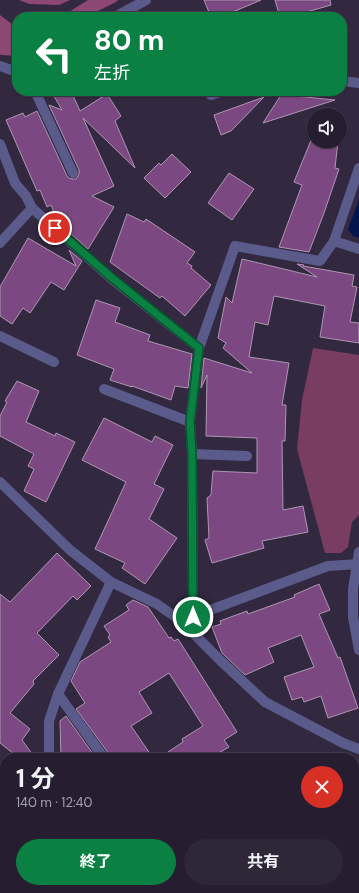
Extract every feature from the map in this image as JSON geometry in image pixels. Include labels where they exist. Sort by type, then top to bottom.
[{"type":"street","points":[[124,12],[144,0]]},
{"type":"street","points":[[0,66],[12,70]]},
{"type":"street","points":[[347,82],[359,83]]},
{"type":"street","points":[[37,96],[73,174]]},
{"type":"street","points":[[0,144],[14,183],[26,196],[32,208],[112,278],[199,348]]},
{"type":"street","points":[[193,617],[192,454],[190,422],[199,348],[235,246],[320,261],[334,240],[359,168]]},
{"type":"street","points":[[0,243],[32,208]]},
{"type":"street","points":[[334,240],[359,249]]},
{"type":"street","points":[[0,336],[54,362]]},
{"type":"street","points":[[104,389],[190,422]]},
{"type":"street","points":[[192,454],[247,456]]},
{"type":"street","points":[[0,482],[70,550],[111,582],[157,604],[181,621],[265,702],[343,743],[359,749]]},
{"type":"street","points":[[358,650],[353,617],[353,589],[359,552]]},
{"type":"street","points":[[181,621],[328,566],[358,564]]},
{"type":"street","points":[[49,753],[49,721],[58,694],[111,582]]},
{"type":"street","points":[[58,694],[100,753]]},
{"type":"shaded area","points":[[19,0],[70,0],[59,5],[29,4]]},
{"type":"shaded area","points":[[88,0],[118,0],[96,12],[69,12]]},
{"type":"shaded area","points":[[0,15],[12,24],[12,56],[0,54]]},
{"type":"shaded area","points":[[359,200],[359,238],[353,236],[348,229]]},
{"type":"shaded area","points":[[313,348],[359,355],[359,515],[352,522],[348,547],[341,553],[325,553],[297,449],[302,400]]},
{"type":"building","points":[[204,0],[261,0],[233,12],[209,12]]},
{"type":"building","points":[[275,0],[330,0],[331,5],[306,12],[279,12]]},
{"type":"building","points":[[54,96],[73,96],[80,111],[104,96],[108,96],[121,116],[115,121],[135,168],[83,118],[114,186],[92,196],[114,207],[88,249],[58,222],[51,205],[47,207],[40,190],[37,191],[6,120],[23,113],[25,117],[37,111],[67,176],[72,179],[76,179],[79,174],[79,170],[49,105],[62,110]]},
{"type":"building","points":[[280,96],[335,100],[263,123]]},
{"type":"building","points":[[264,97],[231,131],[221,135],[214,115]]},
{"type":"building","points":[[308,148],[337,148],[335,168],[339,169],[309,252],[279,247],[302,185],[294,182]]},
{"type":"building","points":[[172,154],[191,172],[165,198],[144,178],[159,163],[161,165]]},
{"type":"building","points":[[229,173],[254,189],[232,220],[208,203]]},
{"type":"building","points":[[127,214],[144,222],[146,219],[195,252],[187,263],[211,285],[185,316],[162,296],[160,298],[110,262]]},
{"type":"building","points":[[28,238],[76,266],[69,250],[82,261],[64,290],[51,282],[30,313],[23,308],[12,324],[0,316],[0,287]]},
{"type":"building","points":[[242,259],[317,277],[297,264],[354,275],[352,286],[357,287],[350,322],[359,323],[359,343],[320,337],[325,306],[274,296],[268,325],[255,322],[249,357],[289,363],[282,405],[286,405],[285,441],[282,441],[283,510],[303,506],[308,532],[262,541],[264,548],[212,563],[205,540],[209,538],[207,498],[211,495],[213,471],[257,473],[257,438],[206,436],[207,375],[201,388],[204,358],[252,373],[223,348],[226,343],[218,338],[226,297],[232,303]]},
{"type":"building","points":[[96,300],[120,308],[115,322],[150,335],[148,341],[192,354],[188,388],[175,386],[171,400],[110,380],[114,369],[77,355]]},
{"type":"building","points":[[17,381],[39,391],[26,422],[55,436],[56,433],[75,442],[46,502],[24,491],[34,469],[28,466],[34,454],[0,436],[0,416],[7,402],[5,401]]},
{"type":"building","points":[[104,418],[152,442],[155,436],[173,445],[154,484],[164,489],[149,519],[177,538],[145,584],[122,568],[125,563],[95,549],[126,482],[82,460]]},
{"type":"building","points":[[57,553],[91,586],[77,600],[73,596],[37,633],[59,655],[33,681],[34,684],[10,713],[30,729],[22,740],[31,753],[13,753],[0,743],[0,594],[10,602]]},
{"type":"building","points":[[319,584],[330,610],[319,614],[338,658],[340,657],[358,708],[328,718],[321,696],[304,702],[302,697],[292,700],[284,677],[314,667],[301,635],[268,648],[274,662],[245,675],[222,653],[212,627],[221,624],[220,621],[247,611],[248,614],[295,597],[294,595]]},
{"type":"building","points":[[133,600],[148,607],[169,638],[171,637],[174,641],[178,639],[237,732],[224,740],[229,747],[219,753],[166,753],[183,742],[182,739],[203,726],[169,673],[139,692],[152,713],[131,726],[150,753],[108,753],[76,709],[85,703],[71,681],[80,662],[111,642],[108,637],[110,635],[104,626],[129,610],[126,605]]},
{"type":"building","points":[[66,716],[92,753],[61,753],[60,721]]},
{"type":"route","points":[[55,228],[112,278],[199,348],[190,422],[192,454],[193,617]]}]
